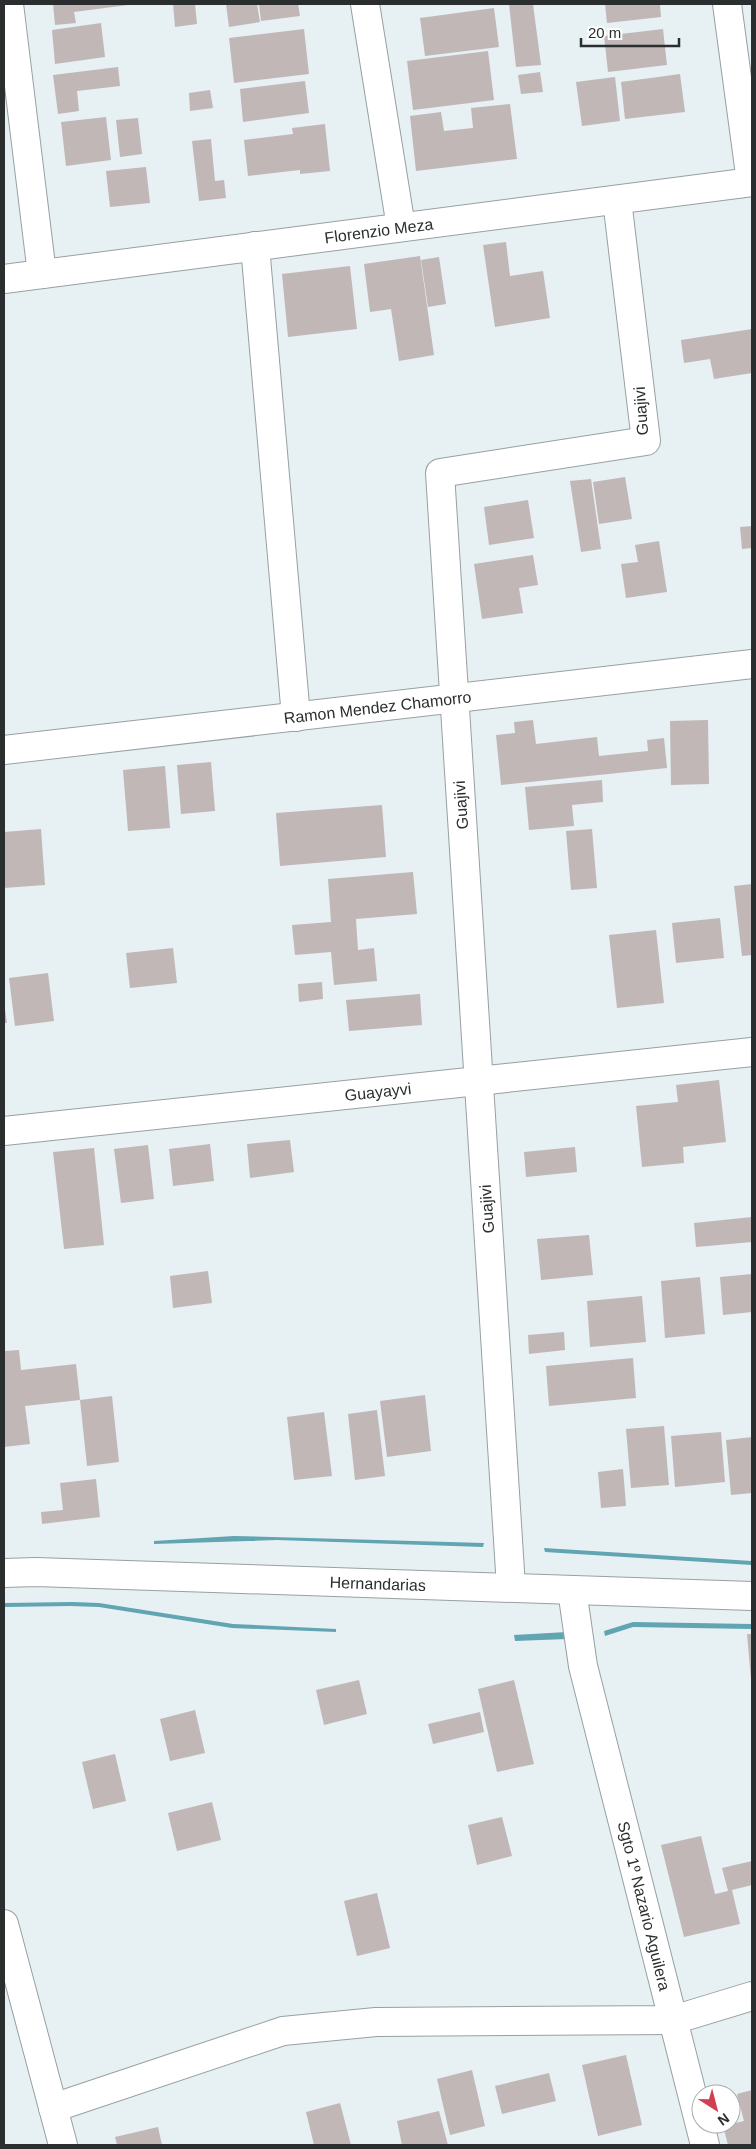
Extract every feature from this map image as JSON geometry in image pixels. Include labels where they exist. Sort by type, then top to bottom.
[{"type":"street","points":[[9,4],[42,274]]},
{"type":"street","points":[[365,4],[401,228]]},
{"type":"street","points":[[727,4],[751,182]]},
{"type":"street","name":"Florenzio Meza","points":[[4,279],[751,182]]},
{"type":"street","name":"Guajivi","points":[[511,1587],[440,473],[646,441],[617,200]]},
{"type":"street","points":[[255,246],[296,717]]},
{"type":"street","name":"Ramon Mendez Chamorro","points":[[4,750],[752,664]]},
{"type":"street","name":"Guayayvi","points":[[4,1131],[752,1052]]},
{"type":"street","name":"Hernandarias","points":[[4,1573],[46,1572],[752,1596]]},
{"type":"street","name":"Sgto 1º Nazario Aguilera","points":[[572,1590],[583,1666],[705,2145]]},
{"type":"street","points":[[5,1931],[63,2145]]},
{"type":"street","points":[[53,2108],[283,2031],[376,2022],[673,2020],[752,1996]]},
{"type":"water","points":[[234,1536],[484,1543],[483,1547],[277,1540],[154,1544],[154,1541]]},
{"type":"water","points":[[544,1548],[752,1561],[752,1565],[545,1552]]},
{"type":"water","points":[[4,1603],[99,1603],[233,1624],[336,1629],[336,1632],[232,1628],[99,1607],[4,1607]]},
{"type":"water","points":[[633,1622],[752,1624],[752,1629],[633,1627],[605,1636],[604,1631]]},
{"type":"water","points":[[567,1632],[567,1639],[515,1641],[514,1635]]},
{"type":"building","points":[[53,4],[128,5],[74,12],[76,23],[55,25]]},
{"type":"building","points":[[173,4],[195,4],[197,24],[175,27]]},
{"type":"building","points":[[226,4],[257,4],[260,22],[229,27]]},
{"type":"building","points":[[259,4],[298,4],[300,16],[261,21]]},
{"type":"building","points":[[509,4],[533,4],[541,65],[516,67]]},
{"type":"building","points":[[605,4],[660,4],[661,17],[607,23]]},
{"type":"building","points":[[494,8],[499,47],[425,56],[420,18]]},
{"type":"building","points":[[101,23],[105,57],[55,64],[52,30]]},
{"type":"building","points":[[304,29],[309,74],[234,83],[229,38]]},
{"type":"building","points":[[663,29],[667,65],[608,72],[604,36]]},
{"type":"building","points":[[488,51],[494,100],[413,110],[407,61]]},
{"type":"building","points":[[118,67],[120,86],[77,91],[79,111],[58,114],[53,75]]},
{"type":"building","points":[[540,72],[543,92],[521,94],[518,75]]},
{"type":"building","points":[[680,74],[685,112],[625,119],[621,82]]},
{"type":"building","points":[[615,77],[620,121],[582,126],[576,82]]},
{"type":"building","points":[[305,81],[309,113],[243,122],[240,89]]},
{"type":"building","points":[[210,90],[213,108],[190,111],[189,93]]},
{"type":"building","points":[[510,104],[517,159],[416,171],[410,116],[441,112],[444,131],[473,128],[471,108]]},
{"type":"building","points":[[106,117],[111,160],[66,166],[61,122]]},
{"type":"building","points":[[138,118],[142,154],[120,157],[116,120]]},
{"type":"building","points":[[325,124],[330,171],[300,174],[300,170],[248,176],[244,140],[293,134],[292,128]]},
{"type":"building","points":[[211,139],[215,181],[224,180],[226,198],[199,201],[192,141]]},
{"type":"building","points":[[146,167],[150,203],[110,207],[106,171]]},
{"type":"building","points":[[506,242],[510,276],[543,271],[550,318],[495,327],[483,245]]},
{"type":"building","points":[[420,256],[434,355],[399,361],[391,309],[370,312],[364,264]]},
{"type":"building","points":[[439,257],[446,304],[428,307],[421,260]]},
{"type":"building","points":[[350,266],[357,329],[288,337],[282,274]]},
{"type":"building","points":[[752,329],[752,373],[714,379],[710,359],[684,363],[681,340]]},
{"type":"building","points":[[625,477],[632,519],[599,524],[593,482]]},
{"type":"building","points":[[591,479],[601,549],[581,552],[570,481]]},
{"type":"building","points":[[528,500],[534,538],[489,545],[484,507]]},
{"type":"building","points":[[752,526],[752,548],[742,549],[740,527]]},
{"type":"building","points":[[659,541],[667,592],[626,598],[621,564],[638,562],[635,545]]},
{"type":"building","points":[[533,555],[538,585],[519,588],[523,613],[482,619],[474,564]]},
{"type":"building","points":[[533,720],[536,744],[597,737],[599,756],[648,751],[647,740],[664,738],[667,768],[501,785],[496,735],[515,733],[514,722]]},
{"type":"building","points":[[708,720],[709,784],[671,785],[670,721]]},
{"type":"building","points":[[211,762],[215,811],[181,814],[177,765]]},
{"type":"building","points":[[165,766],[170,828],[128,831],[123,770]]},
{"type":"building","points":[[602,780],[603,802],[572,805],[574,826],[529,830],[525,787]]},
{"type":"building","points":[[382,805],[386,857],[280,866],[276,813]]},
{"type":"building","points":[[41,829],[45,885],[4,888],[4,832]]},
{"type":"building","points":[[592,829],[597,888],[571,890],[566,831]]},
{"type":"building","points":[[413,872],[417,914],[356,919],[358,950],[374,948],[377,981],[334,985],[331,952],[295,955],[292,925],[331,922],[328,879]]},
{"type":"building","points":[[752,884],[752,955],[742,956],[734,886]]},
{"type":"building","points":[[720,918],[724,958],[676,963],[672,923]]},
{"type":"building","points":[[656,930],[664,1003],[617,1008],[609,935]]},
{"type":"building","points":[[173,948],[177,983],[130,988],[126,953]]},
{"type":"building","points":[[48,973],[54,1021],[15,1026],[9,978]]},
{"type":"building","points":[[322,982],[323,999],[299,1002],[298,984]]},
{"type":"building","points":[[420,994],[422,1025],[349,1031],[346,1000]]},
{"type":"building","points":[[4,1002],[7,1023],[4,1023]]},
{"type":"building","points":[[719,1080],[726,1142],[683,1147],[684,1163],[642,1167],[636,1106],[678,1102],[676,1085]]},
{"type":"building","points":[[290,1140],[294,1172],[250,1178],[247,1144]]},
{"type":"building","points":[[210,1144],[214,1181],[173,1186],[169,1149]]},
{"type":"building","points":[[148,1145],[154,1199],[121,1203],[114,1149]]},
{"type":"building","points":[[575,1147],[577,1172],[526,1177],[524,1152]]},
{"type":"building","points":[[94,1148],[104,1245],[64,1249],[53,1152]]},
{"type":"building","points":[[752,1217],[752,1242],[696,1247],[694,1223]]},
{"type":"building","points":[[589,1235],[593,1275],[541,1280],[537,1239]]},
{"type":"building","points":[[208,1271],[212,1303],[173,1308],[170,1276]]},
{"type":"building","points":[[752,1274],[752,1312],[723,1315],[720,1277]]},
{"type":"building","points":[[700,1277],[705,1334],[665,1338],[661,1281]]},
{"type":"building","points":[[642,1296],[646,1342],[590,1347],[587,1301]]},
{"type":"building","points":[[564,1332],[565,1350],[529,1354],[528,1335]]},
{"type":"building","points":[[19,1350],[21,1370],[76,1364],[80,1400],[25,1406],[30,1444],[4,1447],[4,1351]]},
{"type":"building","points":[[633,1358],[636,1398],[549,1406],[546,1366]]},
{"type":"building","points":[[425,1395],[431,1451],[387,1457],[380,1401]]},
{"type":"building","points":[[112,1396],[119,1462],[87,1466],[80,1400]]},
{"type":"building","points":[[377,1410],[385,1476],[355,1480],[348,1414]]},
{"type":"building","points":[[324,1412],[332,1476],[294,1480],[287,1417]]},
{"type":"building","points":[[664,1426],[669,1485],[631,1488],[626,1429]]},
{"type":"building","points":[[721,1432],[725,1482],[675,1487],[671,1436]]},
{"type":"building","points":[[752,1437],[752,1493],[731,1495],[726,1440]]},
{"type":"building","points":[[623,1469],[626,1506],[601,1508],[598,1472]]},
{"type":"building","points":[[96,1479],[100,1517],[42,1524],[41,1512],[63,1510],[60,1483]]},
{"type":"building","points":[[747,1634],[752,1634],[752,1680],[751,1680]]},
{"type":"building","points":[[359,1680],[367,1714],[324,1725],[316,1690]]},
{"type":"building","points":[[514,1680],[534,1764],[497,1772],[478,1689]]},
{"type":"building","points":[[195,1710],[205,1753],[170,1761],[160,1719]]},
{"type":"building","points":[[480,1712],[484,1732],[433,1744],[428,1724]]},
{"type":"building","points":[[115,1754],[126,1801],[93,1809],[82,1762]]},
{"type":"building","points":[[212,1802],[221,1840],[177,1851],[168,1813]]},
{"type":"building","points":[[502,1817],[512,1856],[477,1865],[468,1825]]},
{"type":"building","points":[[701,1836],[715,1894],[728,1891],[722,1868],[752,1861],[752,1885],[732,1890],[740,1924],[684,1937],[661,1845]]},
{"type":"building","points":[[377,1893],[390,1948],[357,1956],[344,1901]]},
{"type":"building","points":[[626,2055],[642,2125],[598,2136],[582,2065]]},
{"type":"building","points":[[472,2070],[485,2126],[450,2135],[437,2079]]},
{"type":"building","points":[[549,2073],[556,2101],[502,2114],[495,2086]]},
{"type":"building","points":[[752,2090],[752,2145],[728,2145],[725,2134],[741,2134],[741,2122],[744,2121],[741,2109],[741,2093]]},
{"type":"building","points":[[340,2103],[351,2145],[314,2145],[306,2112]]},
{"type":"building","points":[[439,2111],[448,2145],[402,2145],[397,2121]]},
{"type":"building","points":[[158,2127],[162,2145],[117,2145],[115,2137]]}]
